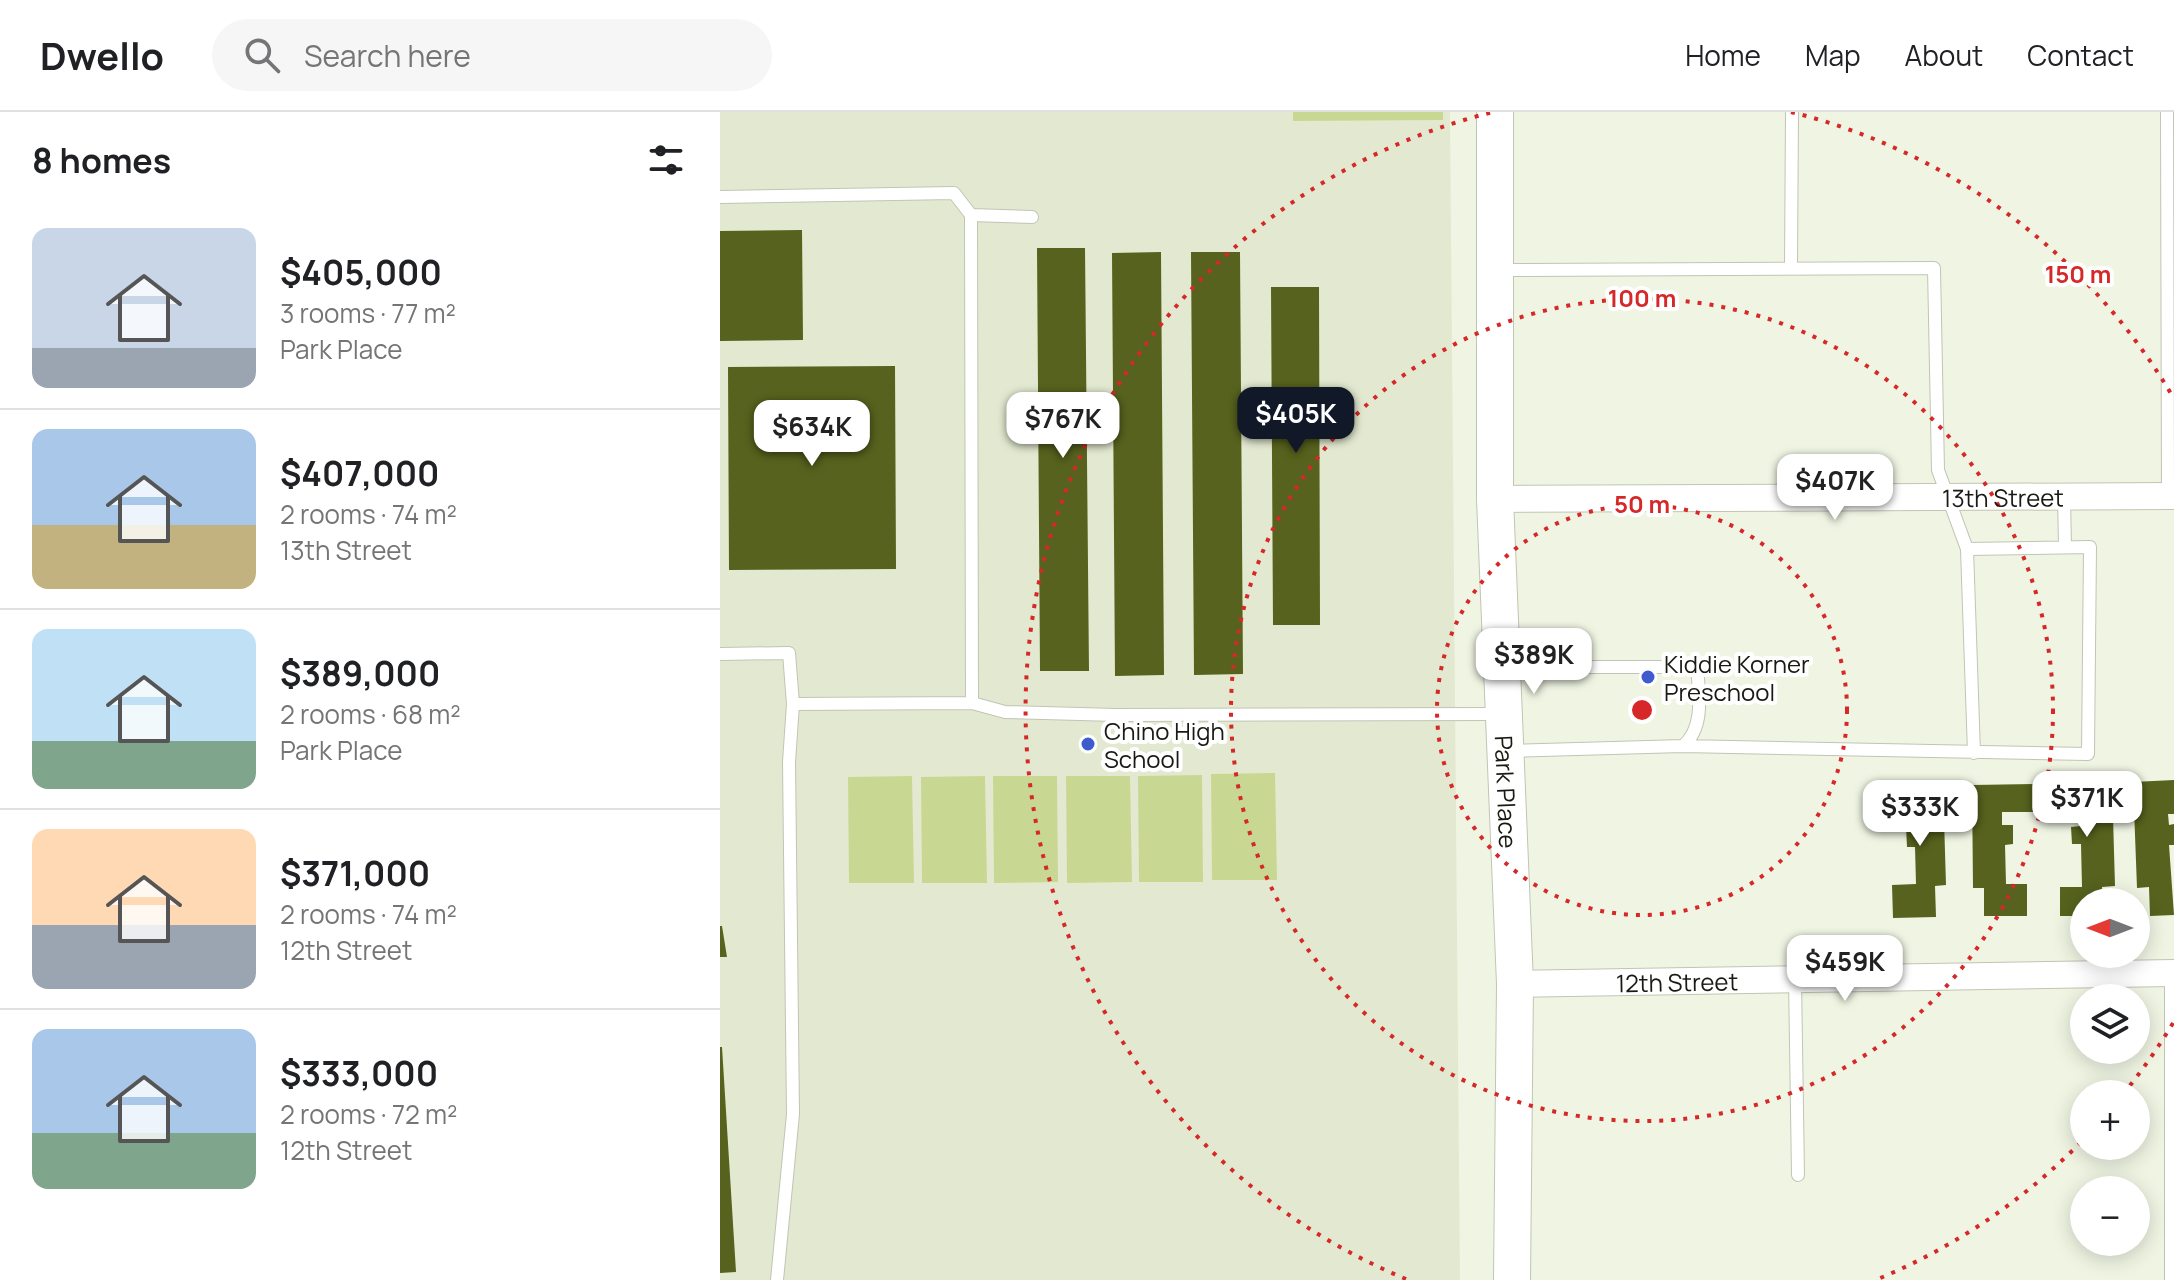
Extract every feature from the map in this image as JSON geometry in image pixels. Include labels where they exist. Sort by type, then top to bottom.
[{"type":"street","name":"Park Place","points":[[1495,112],[1495,499],[1515,984],[1512,1280]]},
{"type":"street","name":"13th Street","points":[[1495,499],[2171,496]]},
{"type":"street","name":"12th Street","points":[[1515,984],[2172,973]]},
{"type":"lane","points":[[1791,267],[1792,112]]},
{"type":"lane","points":[[2167,112],[2171,496]]},
{"type":"lane","points":[[720,197],[954,193],[971,215],[972,703]]},
{"type":"lane","points":[[971,215],[1032,217]]},
{"type":"lane","points":[[1495,270],[1934,268],[1938,470],[1967,549],[1974,753]]},
{"type":"lane","points":[[2064,496],[2065,547]]},
{"type":"lane","points":[[1505,751],[1683,746],[2088,754],[2090,547],[1967,549]]},
{"type":"lane","points":[[720,654],[789,653],[793,704],[789,762],[793,1114],[777,1280]]},
{"type":"lane","points":[[1502,667],[1697,667],[1700,711],[1693,738],[1683,746]]},
{"type":"lane","points":[[793,704],[972,703],[1005,712],[1116,715],[1504,714]]},
{"type":"lane","points":[[2171,1280],[2172,973]]},
{"type":"lane","points":[[1795,979],[1798,1175]]},
{"type":"shaded area","name":"Chino High School","points":[[720,112],[1450,112],[1460,1280],[720,1280]]},
{"type":"green space","points":[[1293,112],[1443,112],[1443,120],[1293,121]]},
{"type":"green space","points":[[1275,773],[1277,880],[1212,880],[1211,774]]},
{"type":"green space","points":[[1202,775],[1203,882],[1139,882],[1138,776]]},
{"type":"green space","points":[[912,776],[914,883],[849,883],[848,777]]},
{"type":"green space","points":[[985,776],[987,883],[922,883],[921,777]]},
{"type":"green space","points":[[993,776],[1057,776],[1058,882],[994,883]]},
{"type":"green space","points":[[1066,776],[1130,776],[1132,882],[1067,883]]},
{"type":"building","points":[[802,230],[803,340],[720,341],[720,231]]},
{"type":"building","points":[[1037,248],[1085,248],[1089,671],[1040,671]]},
{"type":"building","points":[[1161,252],[1164,675],[1115,676],[1112,253]]},
{"type":"building","points":[[1191,252],[1240,252],[1243,674],[1194,675]]},
{"type":"building","points":[[1271,287],[1319,287],[1320,625],[1273,625]]},
{"type":"building","points":[[895,366],[896,569],[729,570],[728,367]]},
{"type":"building","points":[[2174,780],[2174,814],[2168,814],[2169,825],[2174,824],[2174,845],[2169,845],[2174,915],[2150,916],[2150,888],[2137,888],[2133,782]]},
{"type":"building","points":[[2112,782],[2115,886],[2070,888],[2070,916],[2060,916],[2060,887],[2082,887],[2081,844],[2072,844],[2071,827],[2081,826],[2080,814],[2047,815],[2046,783]]},
{"type":"building","points":[[2034,784],[2034,812],[2002,812],[2002,825],[2013,825],[2013,844],[2005,845],[2006,884],[2027,884],[2027,916],[1984,916],[1984,888],[1973,888],[1972,785]]},
{"type":"building","points":[[1943,786],[1946,885],[1935,886],[1936,917],[1893,918],[1892,885],[1916,884],[1915,847],[1907,847],[1906,826],[1916,825],[1916,812],[1883,813],[1883,787]]},
{"type":"building","points":[[722,926],[727,957],[720,957]]},
{"type":"building","points":[[720,1047],[736,1272],[720,1273]]},
{"type":"place","name":"Kiddie Korner Preschool","points":[[1648,677]]},
{"type":"place","name":"Chino High School","points":[[1088,744]]}]
